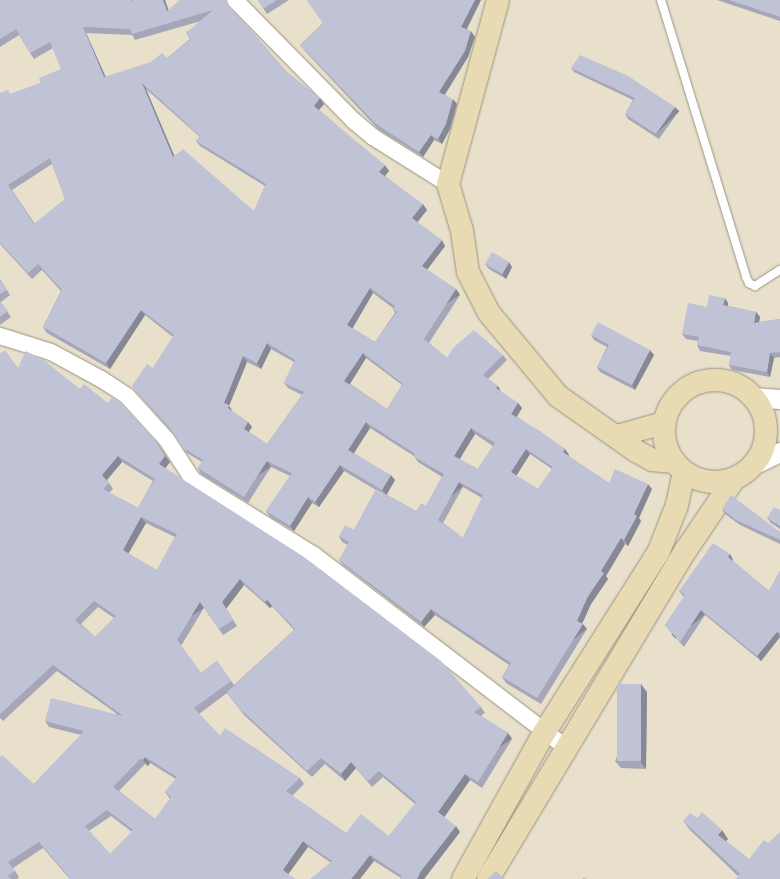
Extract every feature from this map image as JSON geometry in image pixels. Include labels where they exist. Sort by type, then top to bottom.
[{"type":"main road","points":[[498,0],[448,184],[462,232],[468,272],[489,313],[558,396],[652,460],[679,467],[699,480],[716,482],[734,479]]},
{"type":"main road","points":[[728,382],[752,397],[763,412],[766,430],[764,448],[755,464],[734,479],[686,550],[568,749],[479,873],[544,734],[659,551],[677,504],[679,467],[664,436],[664,422],[677,397],[700,383],[728,382]]},
{"type":"main road","points":[[617,436],[664,422]]},
{"type":"street","points":[[235,0],[354,121],[373,137],[448,184]]},
{"type":"street","points":[[0,336],[51,352],[101,378],[126,396],[167,440],[193,480],[314,555],[544,734],[568,749]]},
{"type":"street","points":[[752,397],[780,399]]},
{"type":"street","points":[[755,464],[780,452]]},
{"type":"lane","points":[[661,0],[746,277],[749,283],[755,286],[780,270]]},
{"type":"building","points":[[0,0],[163,0],[167,11],[180,0],[224,0],[286,71],[320,98],[314,106],[385,165],[379,172],[423,204],[412,218],[442,240],[422,266],[456,289],[424,339],[447,358],[453,348],[474,330],[503,355],[483,375],[498,386],[496,388],[518,403],[511,414],[540,431],[565,449],[563,452],[609,483],[615,469],[648,484],[634,514],[637,516],[624,540],[621,538],[601,571],[604,573],[587,598],[577,621],[583,624],[537,698],[502,677],[511,663],[431,609],[421,622],[339,560],[349,542],[339,536],[345,525],[354,530],[376,489],[416,511],[421,503],[426,506],[444,474],[414,457],[415,454],[366,422],[348,450],[391,475],[382,490],[340,465],[315,502],[308,497],[290,526],[266,511],[292,473],[267,461],[244,497],[198,468],[203,460],[183,448],[170,428],[132,386],[147,364],[153,368],[174,335],[141,310],[106,363],[43,327],[62,290],[38,264],[28,273],[0,243],[0,93],[8,90],[10,94],[41,83],[39,78],[61,69],[50,42],[30,53],[16,29],[0,39]],"holes":[[[213,10],[186,33],[191,39],[167,58],[162,53],[151,62],[104,77],[83,27],[130,29],[132,34]],[[142,83],[201,137],[196,141],[266,184],[254,211],[183,149],[173,157]],[[50,158],[65,199],[34,224],[8,185]],[[370,288],[395,306],[393,309],[397,312],[375,342],[347,325]],[[267,343],[295,360],[284,383],[304,392],[267,444],[244,429],[248,422],[228,408],[229,405],[224,403],[243,356],[257,363]],[[363,353],[403,384],[387,409],[344,381]],[[471,428],[495,443],[478,469],[454,456]],[[526,449],[553,467],[538,489],[511,472]],[[459,482],[483,495],[463,538],[438,520]]]},
{"type":"building","points":[[258,0],[277,0],[263,9]]},
{"type":"building","points":[[307,0],[475,0],[461,27],[471,31],[465,51],[439,92],[453,99],[446,124],[438,139],[431,135],[419,152],[376,124],[300,45],[323,23]]},
{"type":"building","points":[[729,0],[780,0],[780,17]]},
{"type":"building","points":[[580,55],[628,76],[675,107],[656,134],[625,114],[635,98],[571,68]]},
{"type":"building","points":[[492,252],[509,262],[502,274],[485,264]]},
{"type":"building","points":[[0,280],[7,290],[0,294]]},
{"type":"building","points":[[709,295],[725,298],[723,305],[756,312],[754,323],[780,319],[780,352],[770,353],[767,372],[729,365],[731,352],[697,345],[699,337],[682,334],[688,303],[707,307]]},
{"type":"building","points":[[0,301],[8,311],[0,317]]},
{"type":"building","points":[[598,322],[650,350],[632,385],[597,367],[609,345],[591,335]]},
{"type":"building","points":[[5,350],[18,368],[26,351],[45,361],[80,389],[84,384],[108,403],[112,398],[119,403],[120,401],[155,440],[165,456],[159,464],[304,557],[441,661],[481,707],[474,712],[508,733],[478,782],[465,774],[438,812],[456,826],[421,871],[417,879],[400,879],[402,876],[370,855],[351,879],[310,879],[332,861],[303,841],[283,870],[295,879],[68,879],[70,878],[39,842],[8,862],[15,871],[8,876],[11,879],[0,879],[0,757],[2,755],[34,784],[84,731],[45,721],[51,698],[123,716],[53,665],[0,714],[0,354]],"holes":[[[118,456],[155,479],[138,508],[103,489],[109,483],[102,475]],[[141,517],[177,534],[157,570],[123,550]],[[240,579],[265,602],[267,600],[295,629],[227,692],[240,709],[307,771],[321,758],[341,774],[351,762],[368,781],[379,771],[416,802],[389,836],[361,814],[346,833],[286,791],[300,778],[225,728],[220,736],[194,708],[231,681],[217,661],[201,673],[177,640],[200,602],[219,629],[233,620],[222,602]],[[94,601],[116,616],[95,637],[75,620]],[[145,757],[177,777],[165,792],[171,797],[155,819],[113,787],[141,758],[143,760]],[[107,810],[133,830],[110,854],[85,826]]]},
{"type":"building","points":[[731,495],[780,532],[780,540],[736,520],[722,509]]},
{"type":"building","points":[[774,507],[780,510],[780,526],[767,518]]},
{"type":"building","points":[[713,543],[730,554],[728,557],[769,591],[780,571],[780,633],[777,632],[757,656],[701,610],[680,642],[665,625],[685,595],[679,591]]},
{"type":"building","points":[[617,684],[641,684],[641,761],[617,761]]},
{"type":"building","points":[[702,812],[722,830],[718,835],[749,859],[764,840],[768,843],[780,832],[780,879],[736,879],[740,874],[683,821],[690,813],[697,818]]},
{"type":"building","points":[[496,871],[505,879],[487,879]]}]
